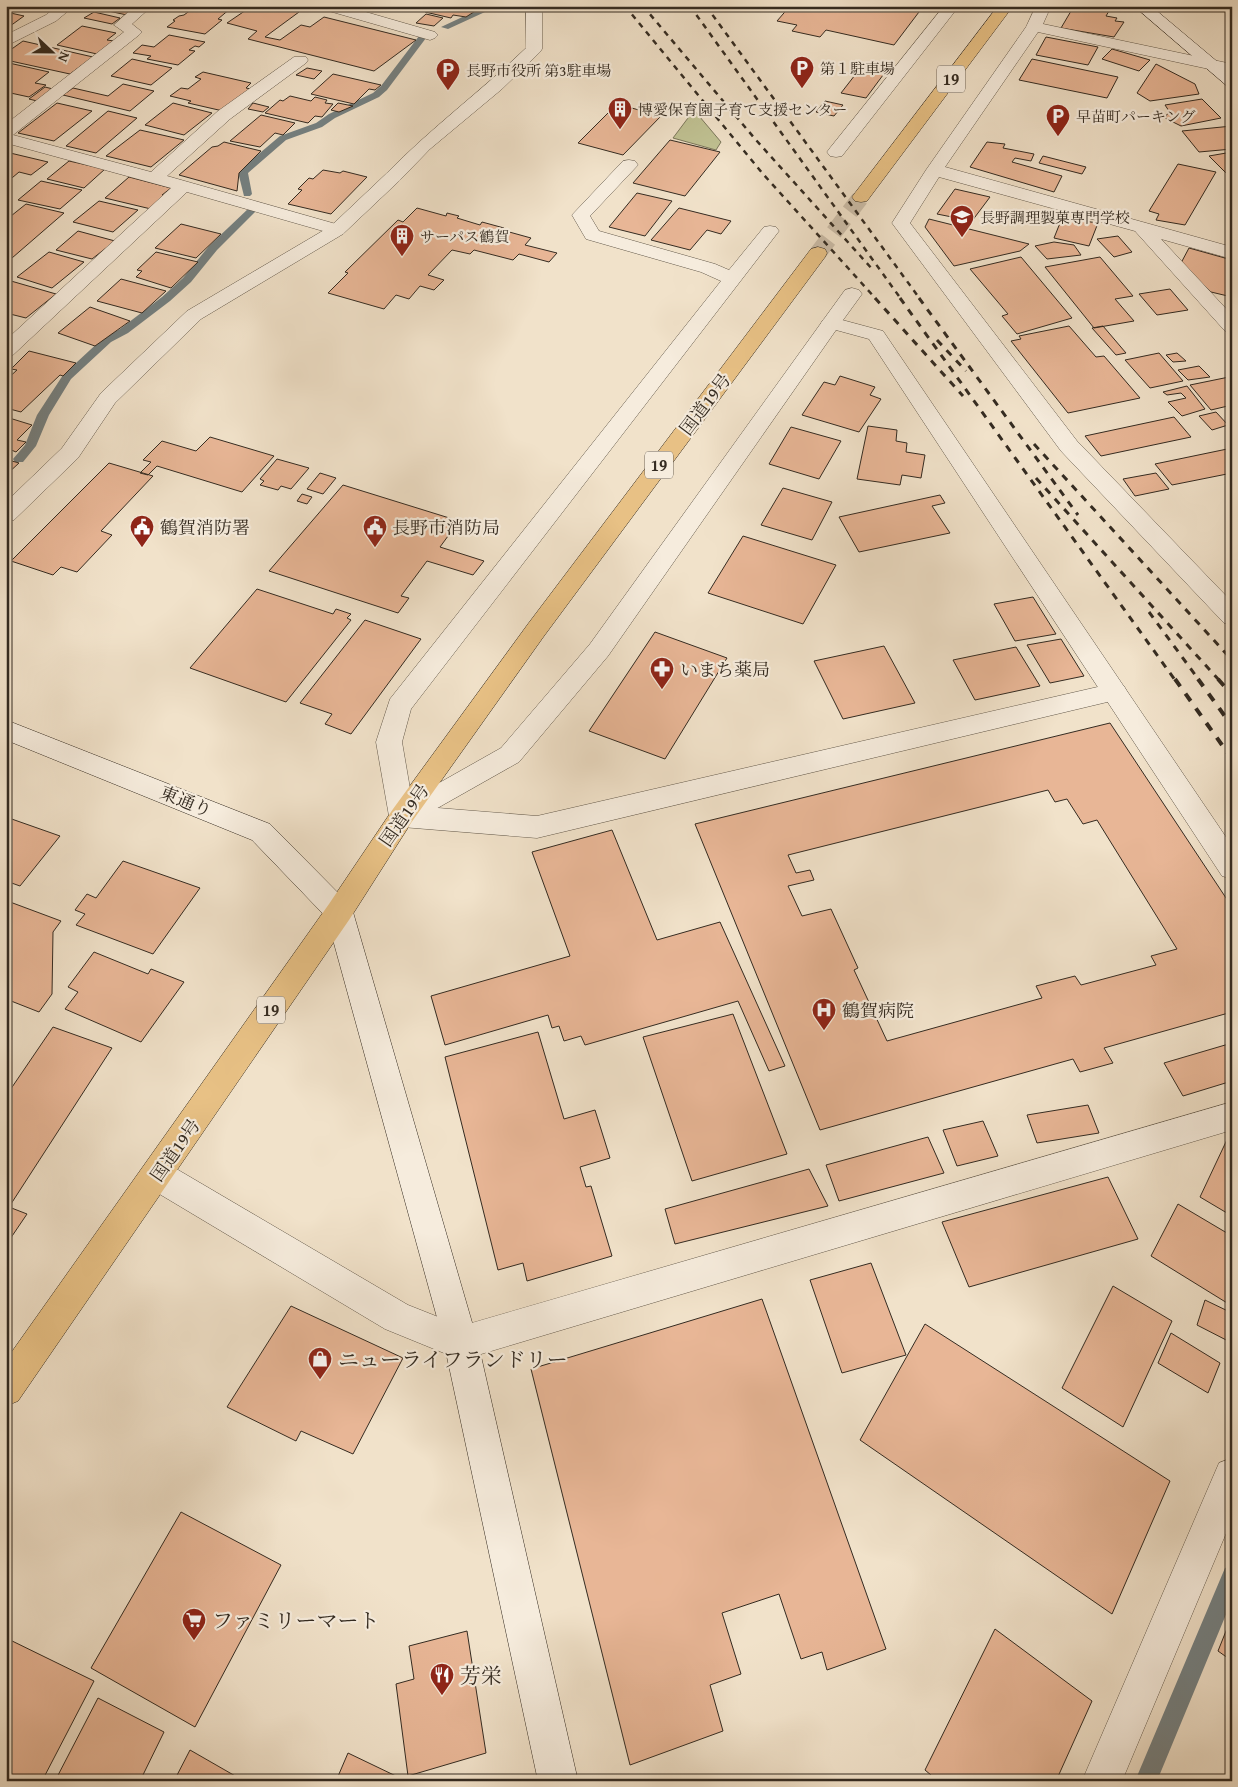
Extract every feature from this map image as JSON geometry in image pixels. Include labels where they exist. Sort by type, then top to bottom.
[{"type":"highway","name":"19","points":[[860,197],[1006,6]]},
{"type":"highway","name":"国道19号","points":[[6,1389],[339,912],[402,816],[536,630],[818,253]]},
{"type":"street","points":[[6,41],[51,18],[67,6]]},
{"type":"street","points":[[6,132],[134,32],[122,25],[145,6]]},
{"type":"street","points":[[327,6],[430,35]]},
{"type":"street","points":[[8,513],[70,453],[108,398],[194,315],[337,230],[393,177],[424,144],[496,86],[534,49],[534,6]]},
{"type":"street","points":[[836,152],[952,6]]},
{"type":"street","points":[[1044,6],[1034,27],[935,170],[901,223],[1069,446],[1232,617]]},
{"type":"street","points":[[1141,6],[1232,82]]},
{"type":"street","points":[[1034,27],[1232,68]]},
{"type":"street","points":[[154,178],[224,115],[300,60]]},
{"type":"street","points":[[6,138],[337,230]]},
{"type":"street","points":[[629,165],[581,215],[592,235],[708,268],[733,278]]},
{"type":"street","points":[[935,170],[1232,253]]},
{"type":"street","points":[[6,351],[184,186]]},
{"type":"street","points":[[1142,229],[1232,327]]},
{"type":"street","points":[[402,816],[389,742],[398,706],[770,232]]},
{"type":"street","points":[[402,816],[510,754],[599,650],[852,294]]},
{"type":"street","points":[[831,323],[876,335],[1232,868]]},
{"type":"street","points":[[402,816],[537,827],[1115,692]]},
{"type":"street","name":"東通り","points":[[6,730],[261,832],[339,912]]},
{"type":"street","points":[[339,912],[461,1343],[558,1781]]},
{"type":"street","points":[[157,1175],[397,1317],[461,1343],[1232,1116]]},
{"type":"street","points":[[1102,1781],[1232,1476]]},
{"type":"green space","points":[[694,110],[721,142],[716,150],[673,138]]},
{"type":"building","points":[[102,6],[139,6],[127,15],[99,9]]},
{"type":"building","points":[[196,6],[231,8],[218,19],[222,20],[205,34],[167,27],[175,21],[173,20]]},
{"type":"building","points":[[252,6],[280,6],[299,12],[265,37],[280,40],[301,25],[310,27],[324,17],[416,40],[374,71],[248,39],[257,31],[227,23]]},
{"type":"building","points":[[433,6],[483,6],[466,17],[453,15],[451,18],[425,12]]},
{"type":"building","points":[[790,6],[912,6],[922,8],[894,45],[826,30],[820,37],[792,31],[797,25],[777,21]]},
{"type":"building","points":[[1074,6],[1112,6],[1106,16],[1117,18],[1115,21],[1124,22],[1114,37],[1061,28]]},
{"type":"building","points":[[6,12],[24,16],[6,29]]},
{"type":"building","points":[[94,12],[120,18],[112,24],[84,18]]},
{"type":"building","points":[[426,14],[443,18],[434,26],[416,23]]},
{"type":"building","points":[[82,26],[116,33],[107,40],[114,41],[97,54],[57,45]]},
{"type":"building","points":[[169,35],[205,42],[199,47],[195,46],[189,50],[195,51],[178,65],[147,59],[151,56],[133,53],[142,45],[154,47]]},
{"type":"building","points":[[1046,37],[1098,47],[1088,65],[1036,55]]},
{"type":"building","points":[[23,41],[93,57],[70,74],[6,60],[6,53]]},
{"type":"building","points":[[1112,49],[1150,60],[1139,71],[1102,59]]},
{"type":"building","points":[[132,59],[172,68],[151,85],[111,76]]},
{"type":"building","points":[[1032,59],[1118,77],[1107,98],[1019,80]]},
{"type":"building","points":[[9,63],[49,72],[35,83],[46,85],[29,97],[6,92],[6,66]]},
{"type":"building","points":[[1156,64],[1195,84],[1199,94],[1150,101],[1137,93]]},
{"type":"building","points":[[862,66],[886,71],[866,98],[841,93]]},
{"type":"building","points":[[307,68],[322,71],[314,79],[296,75]]},
{"type":"building","points":[[203,72],[251,83],[246,88],[251,89],[223,111],[188,103],[191,101],[170,96],[181,88],[188,89],[201,79],[195,77]]},
{"type":"building","points":[[333,74],[381,85],[375,90],[369,89],[354,104],[311,94]]},
{"type":"building","points":[[123,84],[154,91],[130,111],[63,95],[73,88],[108,96]]},
{"type":"building","points":[[45,87],[53,89],[37,101],[29,99]]},
{"type":"building","points":[[290,96],[311,101],[315,97],[327,100],[325,103],[333,104],[322,117],[315,116],[308,123],[265,113],[280,100],[283,101]]},
{"type":"building","points":[[1202,99],[1221,118],[1181,126],[1165,118],[1169,111],[1165,105]]},
{"type":"building","points":[[825,101],[843,105],[834,116],[816,112]]},
{"type":"building","points":[[57,103],[92,111],[54,141],[18,133]]},
{"type":"building","points":[[173,103],[212,113],[184,135],[145,125]]},
{"type":"building","points":[[253,103],[269,107],[263,112],[248,109]]},
{"type":"building","points":[[338,103],[353,106],[339,112],[331,110]]},
{"type":"building","name":"博愛保育園子育て支援センター","points":[[617,104],[661,116],[623,155],[578,143]]},
{"type":"building","points":[[108,111],[137,118],[96,153],[66,146]]},
{"type":"building","points":[[261,115],[295,123],[283,135],[275,133],[260,147],[230,141]]},
{"type":"building","points":[[1232,126],[1232,149],[1199,152],[1182,131]]},
{"type":"building","points":[[140,130],[184,140],[151,167],[106,156]]},
{"type":"building","points":[[670,140],[720,152],[685,196],[633,183]]},
{"type":"building","points":[[224,142],[261,151],[239,173],[237,191],[179,175],[212,147]]},
{"type":"building","points":[[987,142],[1005,144],[1003,148],[1034,154],[1031,161],[1015,158],[1012,162],[1062,176],[1054,192],[970,167]]},
{"type":"building","points":[[6,152],[48,162],[31,175],[19,172],[6,183]]},
{"type":"building","points":[[1232,152],[1232,179],[1209,156]]},
{"type":"building","points":[[1043,156],[1086,167],[1082,174],[1039,163]]},
{"type":"building","points":[[69,161],[105,169],[84,188],[47,179]]},
{"type":"building","points":[[1178,164],[1216,172],[1185,225],[1156,220],[1159,214],[1149,211]]},
{"type":"building","points":[[323,170],[340,173],[343,171],[367,177],[331,214],[288,204],[302,190],[298,189],[309,178],[313,179]]},
{"type":"building","points":[[129,177],[171,188],[162,195],[167,196],[151,209],[105,198]]},
{"type":"building","points":[[41,181],[82,190],[60,209],[18,200]]},
{"type":"building","points":[[955,189],[990,197],[972,221],[937,214]]},
{"type":"building","points":[[637,193],[672,201],[645,236],[609,227]]},
{"type":"building","points":[[99,201],[138,210],[113,232],[73,222]]},
{"type":"building","points":[[26,204],[64,213],[12,258],[6,257],[6,220]]},
{"type":"building","name":"サーパス鶴賀","points":[[417,208],[446,216],[447,213],[459,216],[457,218],[480,225],[482,222],[504,228],[502,230],[531,238],[525,245],[557,253],[549,262],[519,254],[513,260],[474,250],[470,254],[452,250],[428,275],[444,280],[434,290],[420,286],[409,299],[396,295],[384,309],[328,293],[348,273],[345,272],[398,220],[403,222]]},
{"type":"building","points":[[679,208],[731,221],[721,234],[707,230],[690,250],[651,240]]},
{"type":"building","points":[[1062,218],[1098,223],[1089,246],[1054,238]]},
{"type":"building","points":[[929,219],[1029,244],[1020,251],[954,266],[925,227]]},
{"type":"building","points":[[181,224],[221,234],[196,258],[155,248]]},
{"type":"building","points":[[78,231],[115,241],[92,259],[56,250]]},
{"type":"building","points":[[1118,236],[1132,252],[1114,257],[1097,239]]},
{"type":"building","points":[[1054,242],[1074,245],[1081,255],[1047,259],[1035,246]]},
{"type":"building","points":[[1189,248],[1232,260],[1232,297],[1211,292],[1181,263]]},
{"type":"building","points":[[49,252],[84,262],[52,288],[17,277]]},
{"type":"building","points":[[156,252],[198,262],[171,288],[136,277],[142,271],[137,270]]},
{"type":"building","points":[[1021,257],[1072,318],[1017,334],[1002,316],[1008,314],[970,269]]},
{"type":"building","points":[[1100,257],[1133,296],[1115,299],[1134,321],[1094,328],[1045,267]]},
{"type":"building","points":[[121,279],[166,291],[142,313],[97,301]]},
{"type":"building","points":[[11,281],[56,294],[26,318],[6,313],[6,298],[11,295],[6,294],[6,285]]},
{"type":"building","points":[[1170,289],[1188,310],[1157,315],[1139,294]]},
{"type":"building","points":[[90,307],[130,321],[95,346],[58,333]]},
{"type":"building","points":[[1069,326],[1096,357],[1104,356],[1140,398],[1068,413],[1011,341],[1021,339],[1019,336]]},
{"type":"building","points":[[1103,326],[1126,353],[1116,355],[1092,328]]},
{"type":"building","points":[[29,351],[76,363],[63,376],[60,375],[21,412],[6,408],[6,380],[17,370],[11,369]]},
{"type":"building","points":[[1159,353],[1183,381],[1150,388],[1125,360]]},
{"type":"building","points":[[1177,353],[1186,361],[1173,362],[1166,355]]},
{"type":"building","points":[[1199,366],[1210,377],[1188,380],[1178,370]]},
{"type":"building","points":[[840,376],[875,387],[870,395],[881,399],[859,432],[802,415],[824,382],[835,385]]},
{"type":"building","points":[[1229,377],[1232,379],[1232,405],[1211,410],[1190,385]]},
{"type":"building","points":[[1187,386],[1205,409],[1182,416],[1168,402],[1186,398],[1181,393],[1167,395],[1163,392]]},
{"type":"building","points":[[1216,412],[1228,425],[1212,430],[1199,416]]},
{"type":"building","points":[[6,417],[32,425],[17,440],[26,442],[16,452],[9,449],[6,451]]},
{"type":"building","points":[[1174,417],[1191,437],[1101,456],[1085,436]]},
{"type":"building","points":[[868,426],[897,430],[896,441],[907,443],[906,452],[925,455],[921,478],[902,475],[900,485],[857,479]]},
{"type":"building","points":[[791,427],[841,441],[819,479],[769,464]]},
{"type":"building","points":[[210,437],[274,456],[242,492],[157,466],[148,475],[140,473],[151,462],[143,460],[162,441],[196,451]]},
{"type":"building","points":[[1232,448],[1232,473],[1172,485],[1155,464]]},
{"type":"building","points":[[277,459],[309,468],[291,489],[281,486],[278,490],[260,485],[264,481],[260,479]]},
{"type":"building","points":[[12,461],[19,463],[6,475],[6,466]]},
{"type":"building","points":[[109,463],[153,476],[101,531],[112,535],[77,572],[61,567],[53,575],[11,561]]},
{"type":"building","points":[[320,473],[336,478],[323,494],[307,489]]},
{"type":"building","points":[[1156,473],[1169,489],[1135,496],[1123,479]]},
{"type":"building","points":[[343,485],[459,521],[440,547],[484,561],[473,575],[427,561],[401,596],[409,598],[398,613],[269,571]]},
{"type":"building","points":[[783,488],[832,502],[812,540],[761,525]]},
{"type":"building","points":[[302,494],[312,497],[307,504],[297,501]]},
{"type":"building","points":[[940,495],[945,503],[932,506],[950,533],[859,552],[839,517]]},
{"type":"building","points":[[743,536],[836,565],[803,624],[708,593]]},
{"type":"building","points":[[257,589],[333,614],[336,609],[351,614],[347,618],[351,620],[286,702],[190,668]]},
{"type":"building","points":[[1033,597],[1056,634],[1015,641],[994,604]]},
{"type":"building","points":[[365,620],[421,639],[351,734],[325,724],[332,714],[300,703]]},
{"type":"building","points":[[655,632],[727,658],[665,759],[589,731]]},
{"type":"building","points":[[1061,639],[1084,676],[1050,683],[1027,645]]},
{"type":"building","points":[[884,646],[915,703],[843,719],[814,661]]},
{"type":"building","points":[[1016,647],[1040,686],[975,700],[953,660]]},
{"type":"building","points":[[1110,723],[1232,907],[1232,1012],[1104,1048],[1113,1063],[1080,1072],[1073,1059],[820,1130],[695,824]],"holes":[[[1048,790],[1055,802],[1067,799],[1083,824],[1097,820],[1177,949],[1151,956],[1156,965],[1081,985],[1075,976],[1036,986],[1042,998],[887,1041],[854,970],[858,968],[831,909],[802,916],[788,886],[814,880],[810,870],[796,873],[788,855]]]},
{"type":"building","points":[[6,817],[60,836],[20,886],[6,881]]},
{"type":"building","points":[[612,830],[657,940],[720,922],[785,1066],[769,1071],[738,1001],[585,1045],[581,1036],[564,1041],[559,1026],[552,1028],[548,1015],[445,1045],[431,996],[570,956],[532,852]]},
{"type":"building","points":[[123,861],[200,888],[153,954],[76,925],[85,914],[75,910],[87,894],[96,898]]},
{"type":"building","points":[[10,902],[61,921],[53,932],[52,994],[39,1012],[6,999],[6,907]]},
{"type":"building","points":[[94,952],[148,974],[151,969],[184,982],[141,1042],[65,1009],[78,992],[68,987]]},
{"type":"building","points":[[733,1014],[787,1154],[692,1181],[643,1037]]},
{"type":"building","points":[[53,1027],[112,1048],[9,1207],[27,1214],[6,1245],[6,1096]]},
{"type":"building","points":[[538,1032],[564,1119],[595,1110],[610,1158],[580,1167],[586,1187],[591,1186],[612,1256],[527,1281],[523,1263],[498,1270],[445,1057]]},
{"type":"building","points":[[1232,1043],[1232,1081],[1183,1096],[1164,1063]]},
{"type":"building","points":[[1088,1105],[1099,1133],[1037,1143],[1027,1115]]},
{"type":"building","points":[[983,1121],[998,1156],[957,1166],[943,1130]]},
{"type":"building","points":[[1232,1129],[1232,1216],[1200,1197]]},
{"type":"building","points":[[928,1137],[944,1173],[839,1201],[826,1165]]},
{"type":"building","points":[[809,1169],[828,1206],[675,1244],[665,1209]]},
{"type":"building","points":[[1108,1177],[1138,1239],[969,1287],[942,1222]]},
{"type":"building","points":[[1178,1204],[1232,1236],[1232,1306],[1151,1256]]},
{"type":"building","points":[[871,1263],[906,1355],[842,1373],[810,1280]]},
{"type":"building","points":[[1113,1286],[1172,1321],[1123,1427],[1062,1388]]},
{"type":"building","points":[[762,1299],[886,1649],[827,1670],[822,1652],[801,1659],[779,1594],[722,1613],[741,1674],[710,1685],[723,1731],[630,1765],[531,1369]]},
{"type":"building","points":[[1205,1300],[1232,1313],[1232,1343],[1197,1325]]},
{"type":"building","points":[[291,1306],[403,1358],[353,1454],[301,1431],[296,1441],[227,1407]]},
{"type":"building","points":[[925,1324],[1170,1481],[1112,1614],[860,1440]]},
{"type":"building","points":[[1171,1333],[1220,1363],[1208,1393],[1158,1363]]},
{"type":"building","points":[[181,1512],[281,1565],[195,1727],[91,1668]]},
{"type":"building","points":[[1232,1616],[1232,1661],[1218,1651]]},
{"type":"building","points":[[995,1629],[1092,1701],[1056,1781],[938,1781],[925,1770]]},
{"type":"building","points":[[467,1631],[486,1753],[408,1776],[396,1684],[414,1679],[409,1646]]},
{"type":"building","points":[[6,1638],[94,1681],[42,1781],[6,1781]]},
{"type":"building","points":[[98,1698],[164,1732],[140,1781],[55,1781]]},
{"type":"building","points":[[190,1750],[244,1781],[174,1781]]},
{"type":"building","points":[[348,1753],[398,1777],[397,1781],[336,1781]]},
{"type":"waterway","points":[[445,27],[494,6]]},
{"type":"waterway","points":[[247,194],[243,172],[283,138],[319,125],[332,116],[376,95],[384,88],[422,38]]},
{"type":"waterway","points":[[19,459],[30,446],[43,415],[67,377],[107,340],[124,331],[166,299],[187,280],[213,248],[252,210]]},
{"type":"waterway","points":[[1146,1781],[1232,1575]]},
{"type":"tunnel","points":[[818,253],[861,197]]},
{"type":"railway","points":[[625,6],[763,174],[876,299]]},
{"type":"railway","points":[[643,6],[756,140],[873,270]]},
{"type":"railway","points":[[690,6],[901,299]]},
{"type":"railway","points":[[706,6],[920,299]]},
{"type":"railway","points":[[875,298],[963,396]]},
{"type":"railway","points":[[900,298],[1175,680]]},
{"type":"railway","points":[[919,298],[1078,515]]},
{"type":"railway","points":[[937,340],[966,371]]},
{"type":"railway","points":[[1034,444],[1232,660]]},
{"type":"railway","points":[[1036,478],[1219,680]]},
{"type":"railway","points":[[1149,612],[1199,680]]},
{"type":"railway","points":[[1175,679],[1232,759]]},
{"type":"railway","points":[[1198,679],[1232,726]]},
{"type":"railway","points":[[1218,679],[1232,695]]},
{"type":"place","name":"第１駐車場","points":[[802,89]]},
{"type":"place","name":"長野市役所 第3駐車場","points":[[448,91]]},
{"type":"place","name":"博愛保育園子育て支援センター","points":[[620,130]]},
{"type":"place","name":"早苗町パーキング","points":[[1058,137]]},
{"type":"place","name":"長野調理製菓専門学校","points":[[962,238]]},
{"type":"place","name":"サーパス鶴賀","points":[[402,257]]},
{"type":"place","name":"鶴賀消防署","points":[[142,548]]},
{"type":"place","name":"長野市消防局","points":[[375,548]]},
{"type":"place","name":"いまち薬局","points":[[662,690]]},
{"type":"place","name":"鶴賀病院","points":[[824,1031]]},
{"type":"place","name":"ニューライフランドリー","points":[[320,1380]]},
{"type":"place","name":"ファミリーマート","points":[[194,1641]]},
{"type":"place","name":"芳栄","points":[[442,1696]]}]
